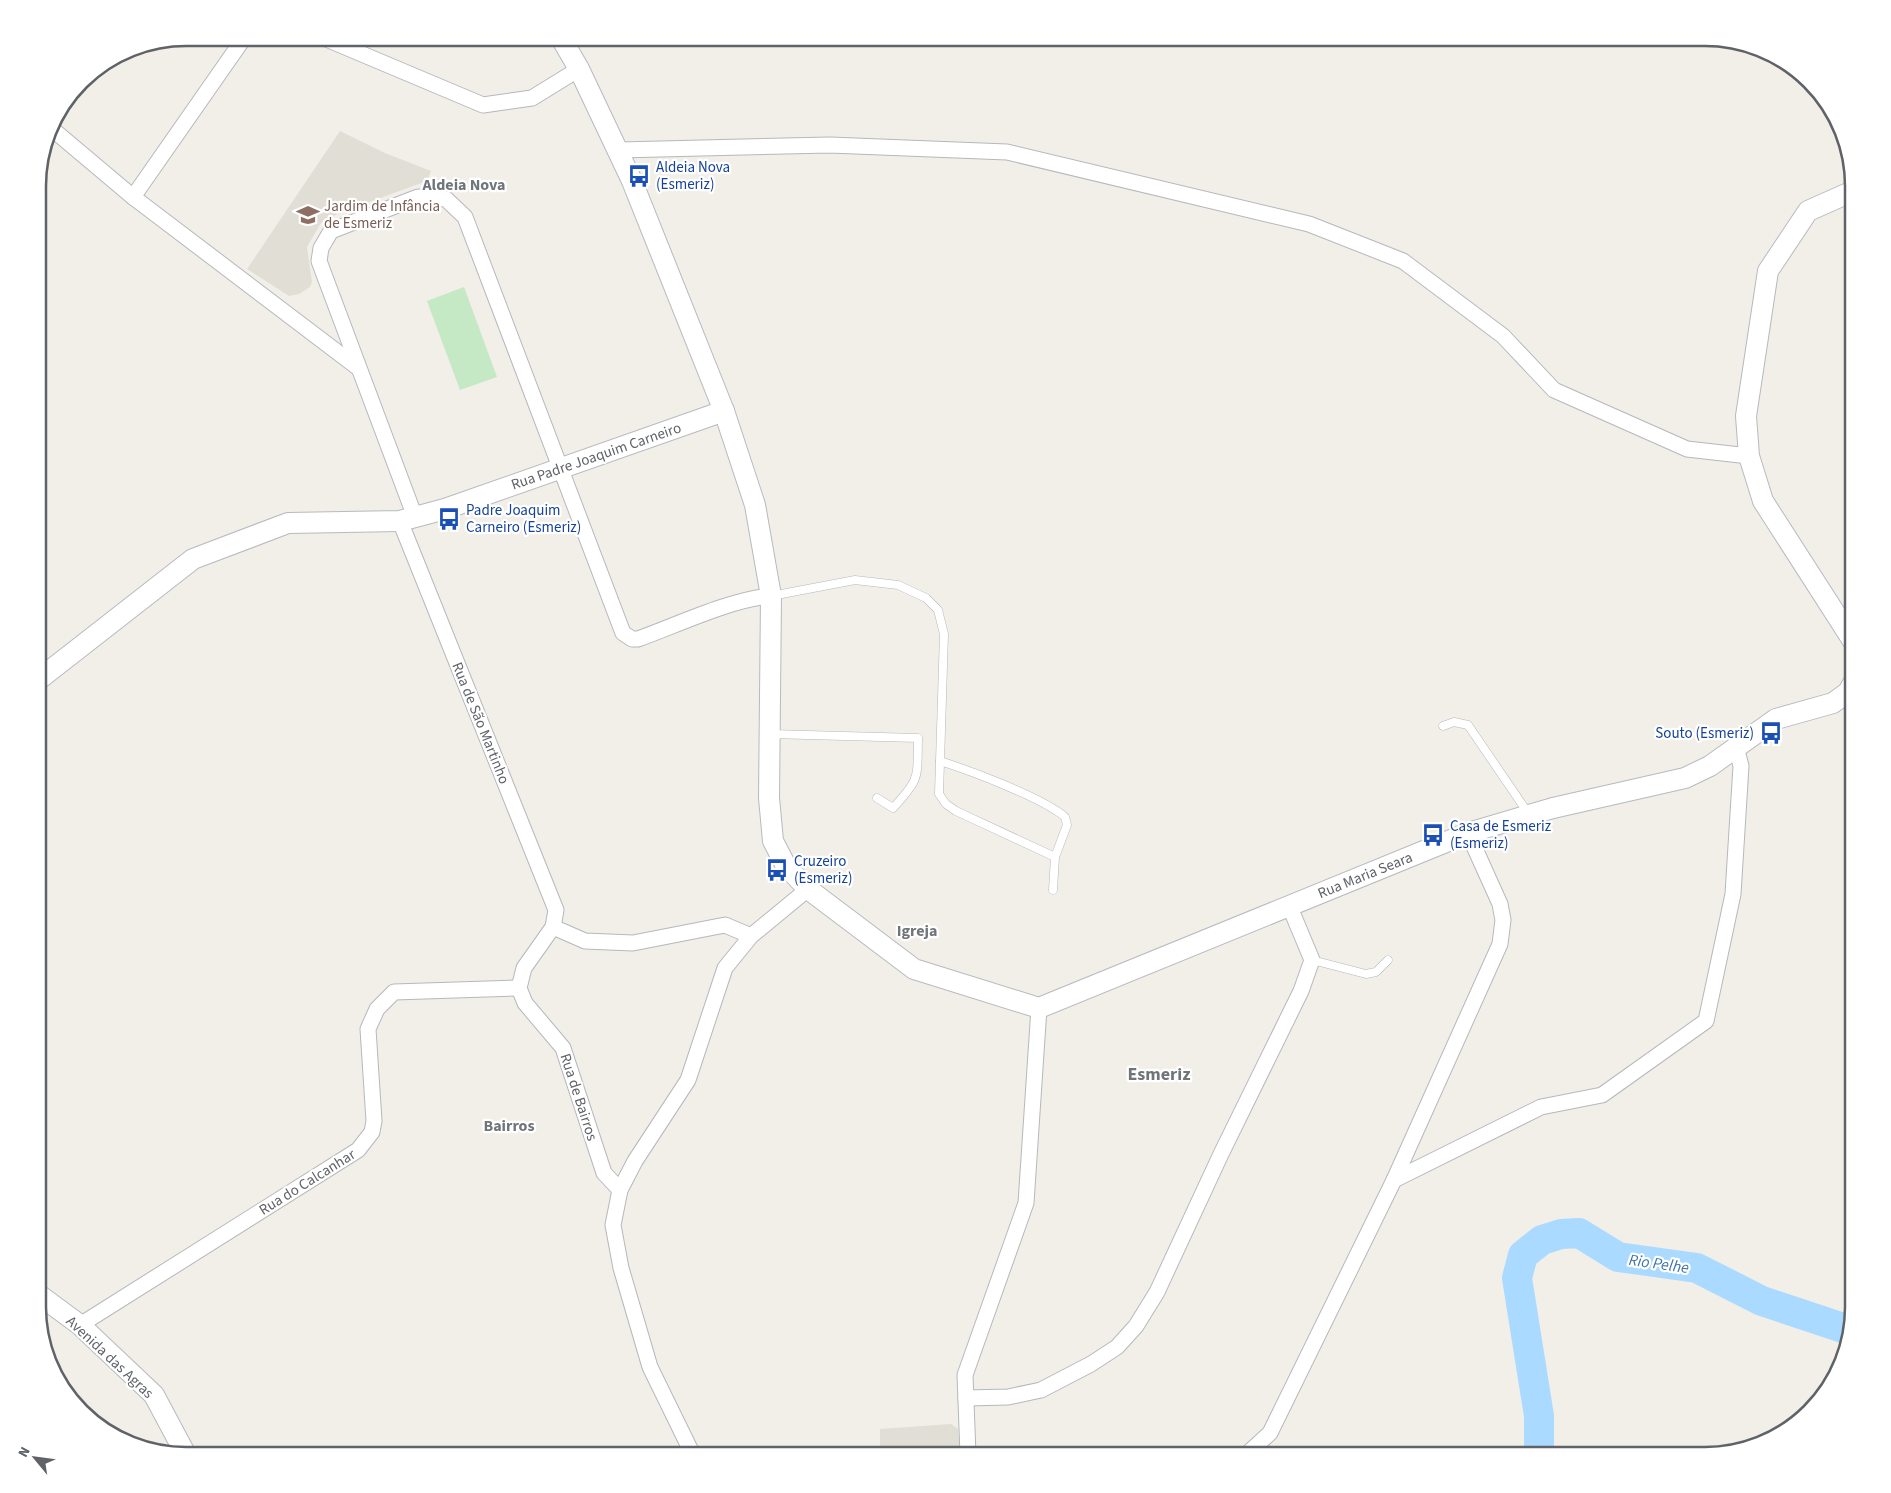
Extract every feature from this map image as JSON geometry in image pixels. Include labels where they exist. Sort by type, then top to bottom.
[{"type":"street","points":[[133,198],[238,47]]},
{"type":"street","points":[[345,47],[483,105],[532,98],[579,69]]},
{"type":"street","points":[[566,47],[619,150],[724,411],[755,505],[771,596],[770,829],[773,841],[786,866],[808,890],[914,968],[1038,1008],[1026,1203],[965,1375],[968,1447]]},
{"type":"street","points":[[57,133],[133,198],[357,367]]},
{"type":"street","points":[[619,150],[830,145],[1006,152],[1309,224],[1404,261],[1503,336],[1554,390],[1687,449],[1749,456]]},
{"type":"street","points":[[1845,195],[1808,211],[1768,270],[1746,416],[1749,456],[1763,501],[1845,627]]},
{"type":"street","name":"Rua de São Martinho","points":[[553,927],[556,910],[407,519],[357,367],[319,261],[322,248],[331,231],[418,197],[446,199],[465,217],[622,633],[626,637],[638,639],[721,608],[760,597],[771,596]]},
{"type":"street","name":"Rua Padre Joaquim Carneiro","points":[[47,673],[193,559],[288,523],[407,519],[445,509],[724,411]]},
{"type":"street","name":"Rua Maria Seara","points":[[1038,1008],[1468,833],[1529,815],[1684,778],[1710,766],[1762,727],[1776,719],[1833,703],[1845,694]]},
{"type":"street","points":[[1394,1180],[1541,1107],[1602,1095],[1706,1021],[1734,894],[1741,766],[1736,747]]},
{"type":"street","points":[[1255,1447],[1270,1433],[1394,1180],[1500,944],[1503,920],[1500,904],[1468,833]]},
{"type":"street","points":[[689,1447],[650,1367],[621,1268],[613,1225],[620,1190],[635,1161],[688,1080],[724,968],[751,936],[808,890]]},
{"type":"street","points":[[966,1398],[1008,1396],[1041,1390],[1091,1364],[1117,1347],[1136,1326],[1157,1292],[1221,1154],[1301,991],[1312,960],[1289,905]]},
{"type":"street","points":[[518,988],[524,968],[553,927],[585,941],[633,943],[725,925],[751,936]]},
{"type":"street","name":"Rua de Bairros","points":[[518,988],[525,1003],[563,1048],[604,1173],[620,1190]]},
{"type":"street","name":"Rua do Calcanhar","points":[[80,1325],[358,1150],[372,1132],[374,1121],[368,1029],[378,1009],[394,992],[518,988]]},
{"type":"street","name":"Avenida das Agras","points":[[47,1301],[80,1325],[154,1395],[181,1446]]},
{"type":"lane","points":[[771,596],[855,580],[898,585],[926,598],[938,610],[944,634],[939,794],[946,804],[956,811],[1055,857]]},
{"type":"lane","points":[[1443,726],[1454,722],[1468,725],[1529,815]]},
{"type":"lane","points":[[770,734],[918,738],[916,779],[913,787],[893,808],[877,798]]},
{"type":"lane","points":[[940,761],[1008,788],[1059,812],[1065,817],[1067,825],[1055,857],[1053,890]]},
{"type":"lane","points":[[1312,960],[1366,974],[1376,972],[1388,960]]},
{"type":"shaded area","name":"Jardim de Infância de Esmeriz","points":[[340,131],[385,153],[431,171],[427,181],[339,213],[321,223],[307,247],[312,282],[310,287],[299,294],[289,296],[247,269]]},
{"type":"shaded area","points":[[951,1424],[958,1429],[959,1447],[880,1447],[880,1429]]},
{"type":"green space","points":[[464,287],[497,377],[460,390],[427,301]]},
{"type":"waterway","name":"Rio Pelhe","points":[[1539,1447],[1539,1416],[1517,1278],[1523,1255],[1542,1240],[1561,1234],[1579,1233],[1618,1257],[1697,1268],[1762,1301],[1843,1328]]},
{"type":"place","name":"Aldeia Nova (Esmeriz)","points":[[639,176]]},
{"type":"place","name":"Jardim de Infância de Esmeriz","points":[[308,215]]},
{"type":"place","name":"Padre Joaquim Carneiro (Esmeriz)","points":[[449,519]]},
{"type":"place","name":"Souto (Esmeriz)","points":[[1771,733]]},
{"type":"place","name":"Casa de Esmeriz (Esmeriz)","points":[[1433,835]]},
{"type":"place","name":"Cruzeiro (Esmeriz)","points":[[777,870]]},
{"type":"district","name":"Aldeia Nova","points":[[464,184]]},
{"type":"district","name":"Igreja","points":[[917,930]]},
{"type":"district","name":"Esmeriz","points":[[1159,1074]]},
{"type":"district","name":"Bairros","points":[[509,1125]]}]
